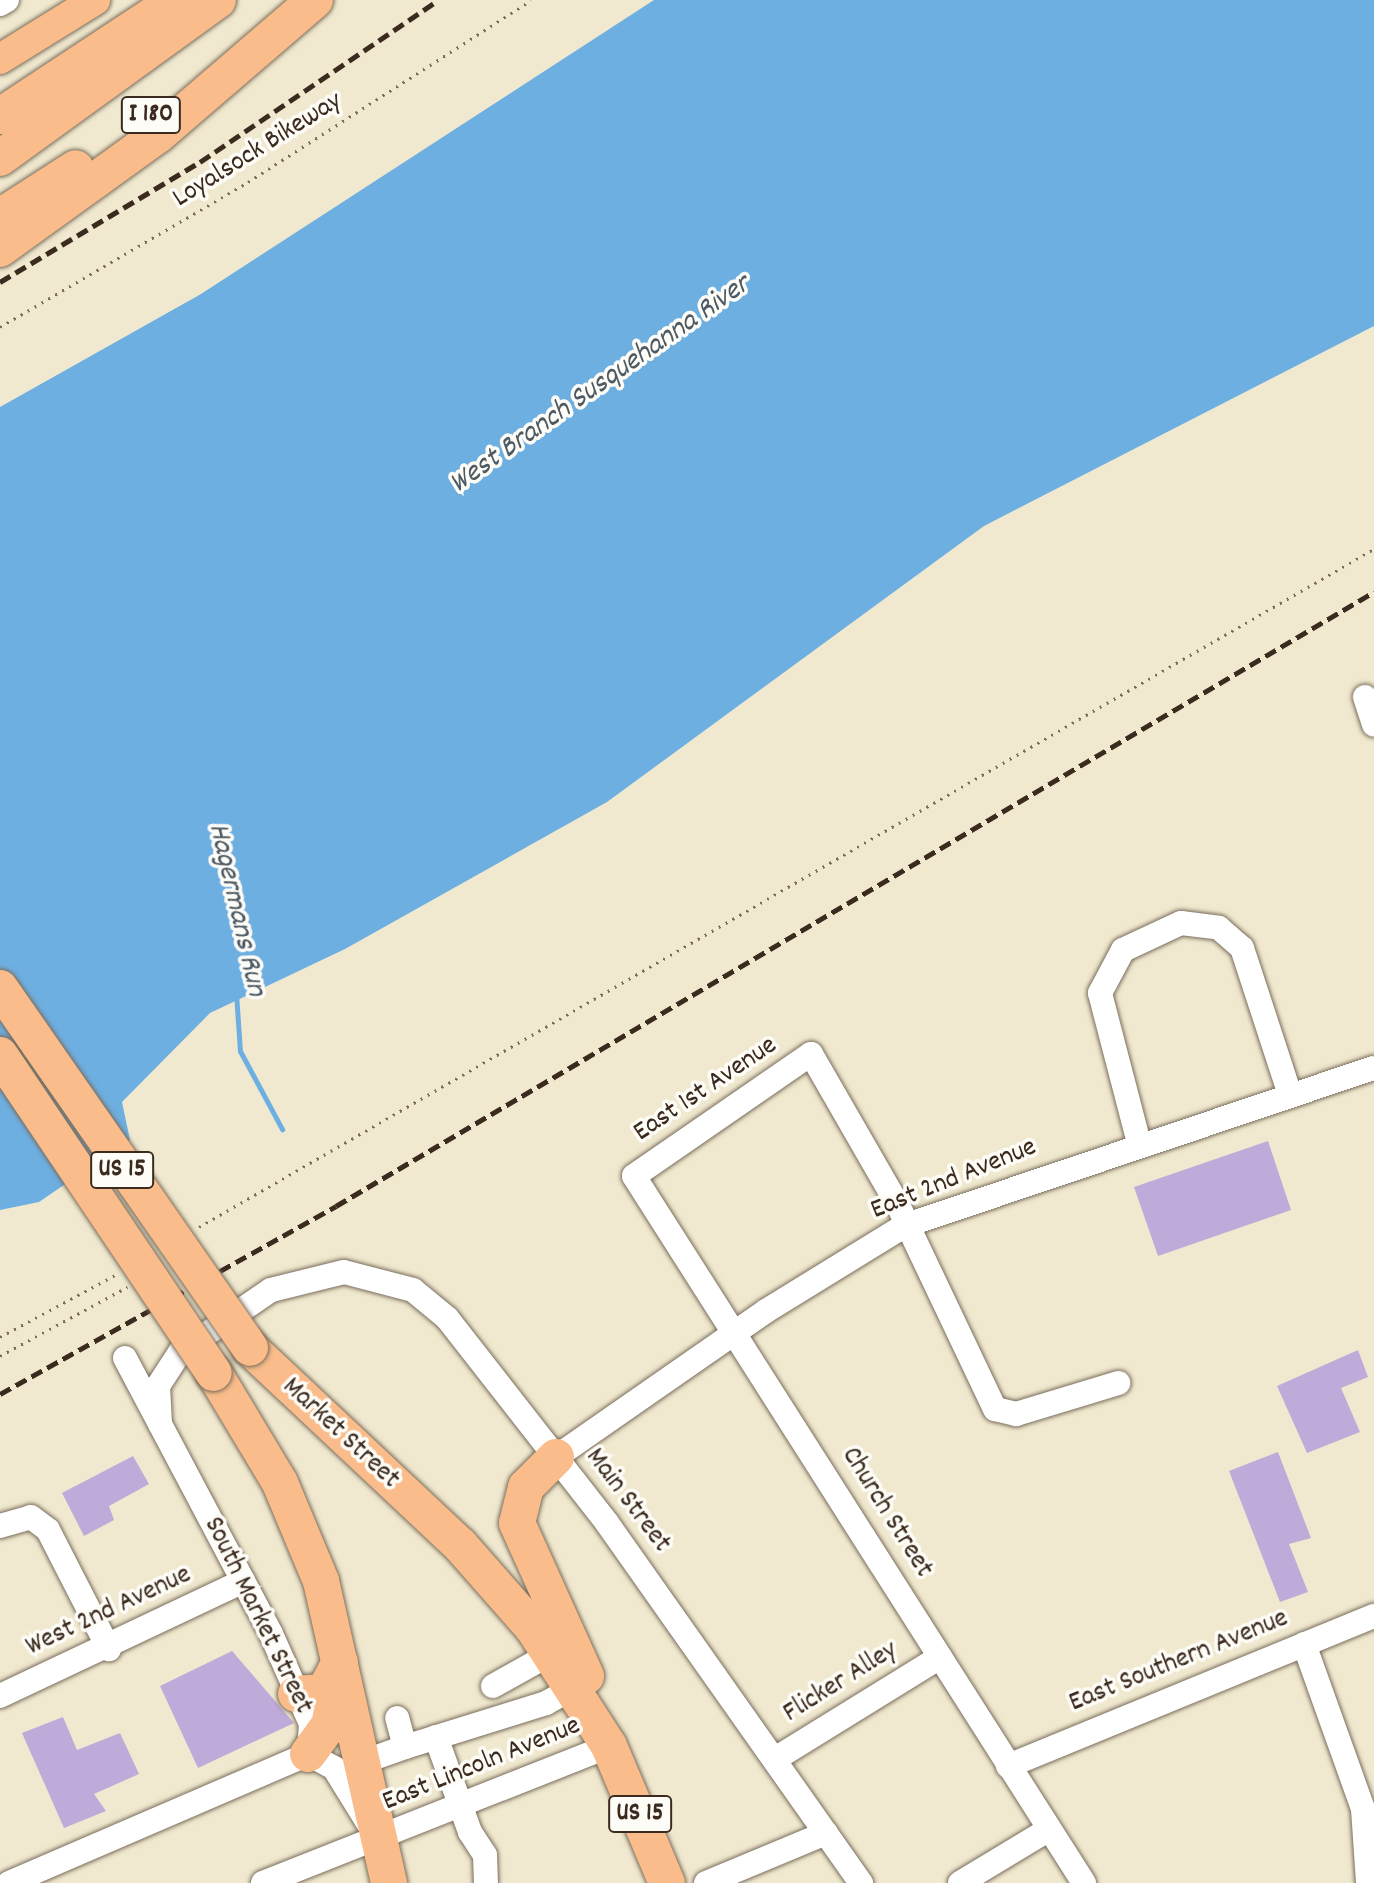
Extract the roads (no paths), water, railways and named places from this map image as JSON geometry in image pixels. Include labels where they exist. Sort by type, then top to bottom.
[{"type":"highway","points":[[0,116],[176,0]]},
{"type":"highway","name":"I 180","points":[[0,158],[218,0]]},
{"type":"highway","name":"I 180","points":[[0,217],[143,121],[294,0]]},
{"type":"highway","points":[[0,249],[158,135],[315,0]]},
{"type":"highway","name":"Market Street","points":[[0,988],[250,1348],[460,1545],[552,1653],[609,1746],[667,1883]]},
{"type":"highway","name":"Market Street","points":[[0,1055],[214,1373],[294,1513],[342,1657],[377,1839]]},
{"type":"highway","points":[[556,1457],[526,1487],[517,1523],[577,1651],[609,1746]]},
{"type":"highway","points":[[296,1694],[324,1692],[342,1657]]},
{"type":"highway","points":[[308,1754],[334,1712],[342,1657]]},
{"type":"highway","name":"South Market Street","points":[[377,1839],[389,1883]]},
{"type":"main road","points":[[8,52],[95,0]]},
{"type":"street","points":[[0,4],[7,0]]},
{"type":"street","points":[[1365,697],[1374,725]]},
{"type":"street","points":[[1139,1143],[1102,986],[1123,950],[1181,923],[1219,928],[1242,948],[1290,1095]]},
{"type":"street","name":"East 1st Avenue","points":[[634,1176],[811,1054],[904,1226]]},
{"type":"street","name":"East 2nd Avenue","points":[[556,1457],[735,1333],[904,1226],[1139,1143],[1374,1068]]},
{"type":"street","name":"Church Street","points":[[634,1176],[1084,1883]]},
{"type":"street","points":[[904,1226],[1000,1414],[1118,1383]]},
{"type":"street","name":"Main Street","points":[[271,1290],[344,1272],[413,1290],[447,1318],[556,1457],[861,1883]]},
{"type":"street","name":"South Market Street","points":[[160,1424],[158,1386],[180,1352],[271,1290]]},
{"type":"street","name":"South Market Street","points":[[125,1358],[243,1581],[296,1694],[313,1732],[308,1754],[334,1768],[377,1839]]},
{"type":"street","points":[[0,1526],[31,1517],[48,1530],[109,1649]]},
{"type":"street","name":"West 2nd Avenue","points":[[0,1696],[109,1649],[243,1581]]},
{"type":"street","name":"East Southern Avenue","points":[[1008,1766],[1374,1616]]},
{"type":"street","points":[[1304,1644],[1363,1809],[1371,1851],[1368,1883]]},
{"type":"street","points":[[493,1686],[552,1653]]},
{"type":"street","name":"Flicker Alley","points":[[775,1759],[940,1657]]},
{"type":"street","points":[[363,1762],[575,1687]]},
{"type":"street","points":[[397,1718],[405,1747]]},
{"type":"street","points":[[436,1737],[460,1806],[485,1855],[486,1883]]},
{"type":"street","name":"East Lincoln Avenue","points":[[263,1883],[609,1746]]},
{"type":"street","points":[[9,1883],[308,1754]]},
{"type":"street","points":[[960,1883],[1048,1830]]},
{"type":"street","points":[[706,1883],[826,1833]]},
{"type":"water","name":"West Branch Susquehanna River","points":[[654,0],[1374,0],[1374,326],[984,526],[607,802],[345,949],[210,1013],[122,1102],[130,1140],[39,1202],[0,1210],[0,407],[201,294]]},
{"type":"waterway","name":"Hagermans Run","points":[[236,993],[240,1051],[282,1129]]},
{"type":"railway","points":[[0,282],[200,162],[438,0]]},
{"type":"railway","points":[[0,1394],[336,1206],[1374,592]]}]
